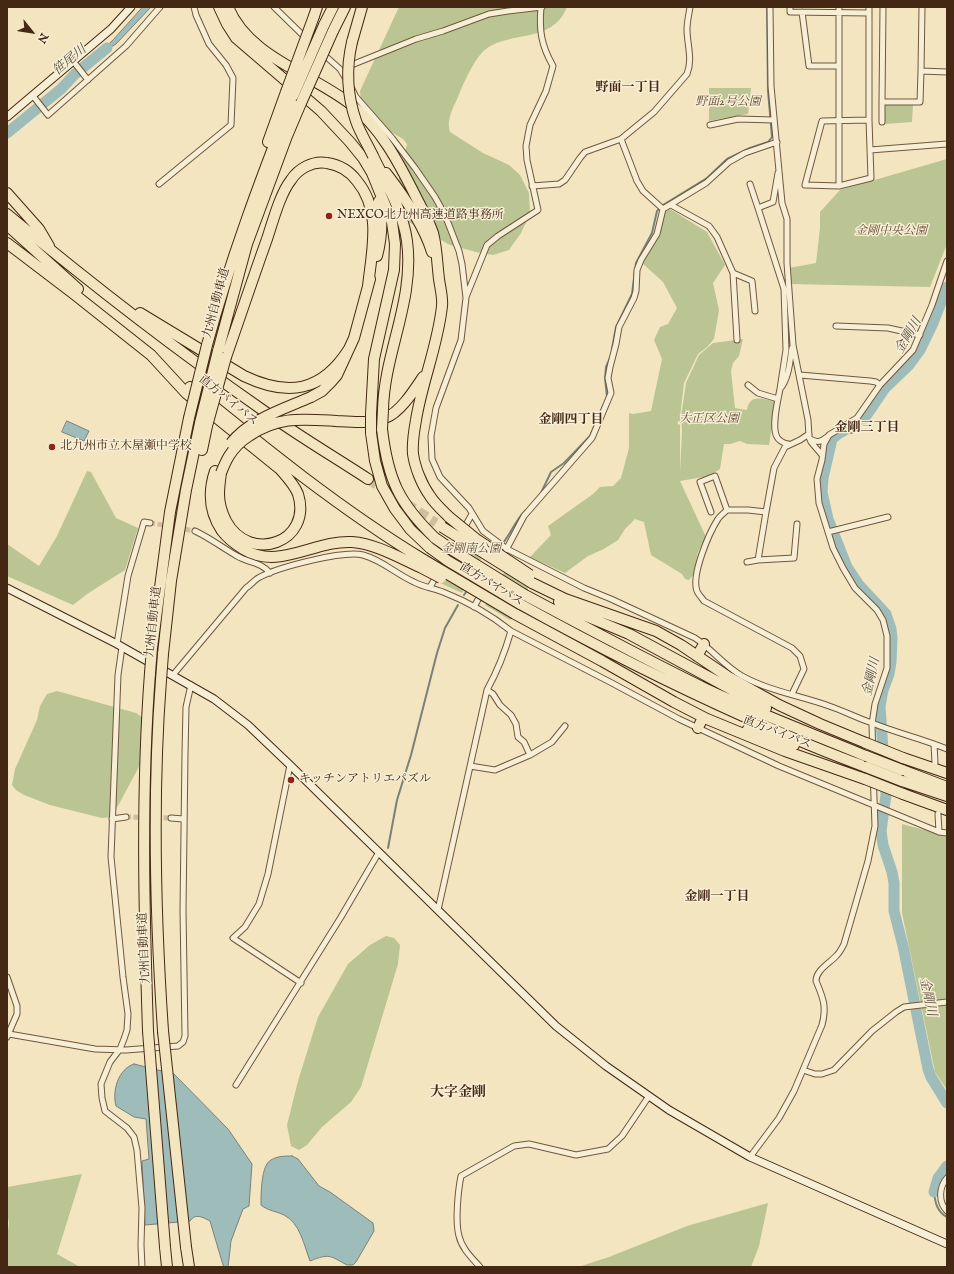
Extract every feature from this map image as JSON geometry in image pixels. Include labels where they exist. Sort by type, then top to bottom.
[{"type":"highway","points":[[219,7],[236,38],[321,111],[348,140],[363,158],[380,189],[392,222],[395,244],[394,270],[374,359],[371,433],[375,461],[382,486],[395,509],[410,529],[430,548],[448,561],[520,604],[578,636],[640,668],[712,702],[840,758]]},
{"type":"highway","points":[[228,7],[241,30],[261,48],[289,67],[345,100],[370,123],[401,166],[426,216],[432,233],[438,259],[442,305],[434,351],[419,401],[413,438],[413,454],[420,477],[430,497],[448,517],[533,580],[565,594],[625,614],[647,627]]},
{"type":"highway","name":"九州自動車道","points":[[189,1267],[163,1031],[157,948],[154,853],[155,769],[160,680],[171,581],[180,547],[203,425],[222,354],[247,244],[329,28],[333,7]]},
{"type":"highway","name":"九州自動車道","points":[[167,1267],[148,1030],[143,853],[144,768],[150,673],[170,512],[189,418],[207,345],[264,154],[289,94],[329,28],[345,7]]},
{"type":"highway","points":[[362,7],[352,42],[348,70],[350,102],[356,122],[374,156],[401,215],[407,241],[409,267],[405,301],[383,394],[382,429],[385,454],[393,481],[402,500],[418,522],[435,538],[454,552],[526,595],[707,689],[795,728],[947,787]]},
{"type":"highway","points":[[289,94],[316,12]]},
{"type":"highway","points":[[348,140],[373,185],[379,200],[382,215],[381,238],[354,338],[337,375],[322,391],[246,428],[223,453],[218,472],[210,492],[211,508],[217,523],[226,536],[235,544],[257,556],[281,557],[338,542],[353,542],[367,545],[422,563]]},
{"type":"highway","points":[[374,156],[393,182],[414,216],[429,245],[439,275]]},
{"type":"highway","points":[[222,354],[277,208],[289,182],[295,174],[311,164],[323,162],[335,164],[346,169],[358,181],[368,197],[372,210],[373,247],[368,286]]},
{"type":"highway","points":[[7,193],[39,229],[52,251],[77,267],[123,302],[155,323],[260,384],[276,388],[294,388],[311,384],[323,378],[335,368],[349,349]]},
{"type":"highway","name":"直方バイパス","points":[[7,214],[142,322],[264,412],[368,479]]},
{"type":"highway","name":"直方バイパス","points":[[7,225],[151,355],[323,493],[400,545],[422,563],[703,717],[785,751],[903,794],[942,812]]},
{"type":"highway","points":[[7,243],[80,298],[151,355],[186,393],[280,469],[290,480],[298,493],[300,512],[296,526],[289,536],[280,542],[267,545],[254,544],[244,540],[229,526],[222,512],[219,496],[218,472],[242,441],[258,430],[274,422],[292,420],[364,422],[386,418],[400,407],[412,394],[424,375],[434,351]]},
{"type":"highway","name":"直方バイパス","points":[[439,525],[533,580],[542,589],[565,599],[647,627],[670,638],[727,676],[779,705],[820,724],[903,758],[947,773]]},
{"type":"highway","points":[[542,589],[560,603],[574,611],[629,634],[750,700],[817,732],[846,748]]},
{"type":"highway","points":[[698,656],[704,644]]},
{"type":"highway","points":[[602,661],[735,725],[840,758],[947,796]]},
{"type":"highway","points":[[698,728],[703,717]]},
{"type":"street","points":[[7,116],[34,98],[75,64],[131,7]]},
{"type":"street","points":[[34,98],[48,115],[126,46],[160,7]]},
{"type":"street","points":[[159,184],[231,125],[233,78],[226,65],[209,44],[194,7]]},
{"type":"street","points":[[274,7],[330,62],[340,69],[356,97],[392,138],[415,168],[445,215],[459,251],[466,298],[461,340],[436,408],[432,436],[432,459],[440,477],[469,508],[483,531],[507,549],[584,588],[695,638],[704,644],[732,670],[743,677],[829,706],[872,724],[947,749]]},
{"type":"street","points":[[340,69],[416,39],[489,14],[508,10],[541,7],[540,27],[543,44],[553,66],[546,91],[530,125],[526,146],[532,186],[538,210],[487,245],[466,298]]},
{"type":"street","points":[[532,186],[559,184],[564,180],[585,152],[621,139],[654,112],[687,74],[689,69],[690,54],[687,30],[690,7]]},
{"type":"street","points":[[770,7],[771,86],[782,203],[787,219],[787,263],[793,345],[808,420],[809,436],[822,455]]},
{"type":"street","points":[[790,7],[790,12],[869,10],[869,120],[871,178],[840,186],[805,185],[822,120],[869,120]]},
{"type":"street","points":[[882,122],[883,7]]},
{"type":"street","points":[[882,102],[920,102],[922,7]]},
{"type":"street","points":[[839,10],[840,186]]},
{"type":"street","points":[[802,12],[809,66],[839,66]]},
{"type":"street","points":[[75,64],[87,79]]},
{"type":"street","points":[[921,71],[947,72]]},
{"type":"street","points":[[710,125],[738,119],[774,120]]},
{"type":"street","points":[[621,139],[637,181],[643,191],[664,209]]},
{"type":"street","points":[[474,607],[524,516],[592,438],[611,393],[608,378],[619,327],[634,298],[636,291],[637,270],[657,234],[664,209],[706,184],[729,162],[745,153],[776,142]]},
{"type":"street","points":[[870,150],[947,144]]},
{"type":"street","points":[[758,208],[773,202],[776,178],[779,170]]},
{"type":"street","points":[[750,184],[784,289],[786,350],[778,399],[775,425],[776,436],[779,440],[788,444],[795,443],[809,436]]},
{"type":"street","points":[[671,205],[709,226],[713,230],[733,273],[737,340]]},
{"type":"street","points":[[809,436],[819,442],[857,418],[863,412],[880,386],[913,350],[932,305],[947,261]]},
{"type":"street","points":[[733,273],[752,281],[755,311]]},
{"type":"street","points":[[836,326],[888,328],[920,335]]},
{"type":"street","points":[[780,389],[786,379],[793,345]]},
{"type":"street","points":[[800,375],[870,381],[876,382],[880,386]]},
{"type":"street","points":[[748,385],[758,393],[778,399]]},
{"type":"street","points":[[849,423],[852,430]]},
{"type":"street","points":[[750,1157],[779,1118],[794,1091],[822,1024],[825,1014],[825,1006],[816,978],[822,969],[838,954],[844,944],[868,861],[875,826],[872,724],[875,704],[887,668],[887,636],[883,620],[877,610],[855,588],[843,568],[833,548],[818,503],[817,479],[824,444],[829,435]]},
{"type":"street","points":[[758,560],[774,468],[788,444]]},
{"type":"street","points":[[710,512],[700,482],[715,476],[727,510]]},
{"type":"street","points":[[766,512],[727,510],[718,518],[701,555],[696,575],[696,590],[704,601],[792,648],[800,656],[804,669],[792,694]]},
{"type":"street","points":[[457,540],[472,514]]},
{"type":"street","points":[[828,532],[888,517]]},
{"type":"street","points":[[142,1267],[140,1245],[142,1208],[138,1150],[134,1137],[128,1128],[105,1111],[101,1084],[110,1062],[120,1049],[127,1030],[128,1014],[111,858],[119,646],[128,576],[144,522],[150,523]]},
{"type":"street","points":[[747,562],[794,558],[797,524]]},
{"type":"street","points":[[194,531],[206,536],[239,557],[265,567],[270,573]]},
{"type":"street","points":[[430,587],[453,547]]},
{"type":"street","points":[[173,675],[246,588],[259,578],[302,563],[344,554],[361,554],[374,558],[414,582],[445,592],[474,607],[504,625],[511,631],[698,728],[779,766],[939,832],[947,833]]},
{"type":"street","points":[[7,588],[191,685],[214,699],[248,725],[556,1026],[606,1066],[669,1110],[750,1157],[947,1244]]},
{"type":"street","points":[[438,910],[487,690],[505,653],[511,631]]},
{"type":"street","points":[[7,977],[17,1006],[17,1014],[8,1035],[95,1049],[126,1050],[178,1046],[183,1042],[185,1036],[183,1006],[183,819],[186,707],[191,685]]},
{"type":"street","points":[[487,690],[511,715],[516,724],[518,737],[524,742],[530,755]]},
{"type":"street","points":[[470,766],[495,770],[530,755],[552,742],[565,726]]},
{"type":"street","points":[[934,744],[934,763]]},
{"type":"street","points":[[290,765],[268,874],[259,904],[245,927],[233,938],[301,983]]},
{"type":"street","points":[[939,832],[942,812]]},
{"type":"street","points":[[112,819],[126,817]]},
{"type":"street","points":[[172,818],[183,819]]},
{"type":"street","points":[[236,1085],[301,983],[379,852]]},
{"type":"street","points":[[803,1070],[815,1074],[822,1074],[834,1070],[872,1031],[904,1007],[947,1002]]},
{"type":"street","points":[[480,1267],[465,1250],[459,1236],[458,1222],[461,1176],[514,1146],[529,1144],[576,1155],[608,1149],[622,1136],[649,1096]]},
{"type":"street","points":[[947,1178],[944,1181],[940,1194],[942,1204],[947,1211]]},
{"type":"green space","points":[[399,7],[567,7],[560,19],[542,32],[496,43],[486,49],[478,58],[466,78],[449,119],[450,132],[483,153],[509,165],[520,175],[529,193],[530,214],[521,233],[509,250],[493,255],[450,245],[398,216],[391,210],[389,205],[398,183],[407,144],[403,139],[374,122],[362,112],[360,91]]},
{"type":"green space","name":"野面2号公園","points":[[709,88],[751,88],[748,114],[709,121]]},
{"type":"green space","points":[[885,105],[913,105],[912,122],[885,124]]},
{"type":"green space","name":"金剛中央公園","points":[[947,159],[947,244],[930,287],[791,284],[789,268],[816,263],[820,228],[820,212],[840,190]]},
{"type":"green space","name":"大正区公園","points":[[670,209],[707,232],[725,265],[713,283],[719,310],[714,339],[698,354],[684,383],[680,417],[680,473],[682,431],[681,417],[686,383],[699,355],[713,343],[743,339],[739,356],[733,363],[731,371],[735,408],[747,410],[751,401],[758,398],[776,402],[769,445],[747,444],[740,441],[724,444],[720,469],[709,476],[680,481],[706,537],[698,552],[693,575],[689,580],[685,579],[682,574],[651,555],[644,522],[635,519],[625,529],[618,540],[604,549],[588,556],[565,573],[530,557],[551,535],[548,526],[593,494],[600,487],[613,486],[621,478],[629,448],[629,413],[633,414],[651,411],[662,359],[654,340],[660,327],[668,324],[677,308],[663,282],[642,263],[658,236],[665,211]]},
{"type":"green space","points":[[87,471],[91,472],[116,518],[138,528],[125,570],[87,594],[73,605],[7,576],[7,544],[39,566],[57,536]]},
{"type":"green space","name":"金剛南公園","points":[[468,527],[491,545],[479,562],[462,593],[438,582]]},
{"type":"green space","name":"金剛南公園","points":[[509,564],[533,579],[510,620],[485,605]]},
{"type":"green space","points":[[57,691],[136,713],[153,725],[155,732],[149,748],[112,817],[102,818],[50,805],[24,795],[16,790],[12,785],[15,769],[37,720],[40,706],[47,694]]},
{"type":"green space","points":[[902,824],[947,836],[947,1090],[935,1072],[902,913]]},
{"type":"green space","points":[[386,936],[394,938],[400,945],[398,964],[361,1087],[351,1102],[322,1127],[307,1145],[299,1150],[291,1146],[287,1125],[298,1081],[318,1017],[348,964],[370,945]]},
{"type":"green space","points":[[82,1174],[57,1254],[80,1267],[7,1267],[7,1239],[9,1223],[7,1213],[7,1187]]},
{"type":"green space","points":[[768,1203],[759,1246],[751,1267],[578,1267],[609,1257],[687,1226]]},
{"type":"water","points":[[143,7],[151,7],[116,44],[98,59],[96,56]]},
{"type":"water","points":[[67,421],[89,431],[84,441],[62,432]]},
{"type":"water","points":[[134,1064],[174,1074],[228,1129],[252,1164],[249,1206],[243,1209],[231,1241],[228,1267],[223,1265],[210,1221],[197,1216],[190,1221],[145,1225],[142,1161],[149,1159],[146,1119],[134,1117],[116,1106],[115,1100],[116,1087],[120,1076],[128,1067]]},
{"type":"water","points":[[292,1156],[298,1159],[319,1186],[330,1192],[373,1223],[374,1231],[353,1265],[347,1265],[337,1259],[326,1256],[310,1261],[301,1235],[294,1223],[284,1215],[266,1209],[261,1205],[263,1174],[268,1163],[276,1158]]},
{"type":"waterway","points":[[612,349],[616,327],[632,294],[636,263],[652,233],[657,211],[663,205],[707,178],[727,159],[750,148],[768,142],[772,137],[768,91],[767,7]]},
{"type":"waterway","name":"笹尾川","points":[[7,133],[61,89],[75,74],[107,48]]},
{"type":"waterway","name":"金剛川","points":[[947,287],[933,323],[920,350],[909,365],[885,388],[864,419],[832,439],[823,478],[822,492],[828,519],[847,567],[859,585],[886,614],[891,629],[891,662],[880,706],[886,795],[881,831],[883,845],[892,872],[894,883],[894,911],[903,946],[928,1069],[931,1077],[947,1103]]},
{"type":"waterway","points":[[540,495],[551,472],[564,463],[590,436],[607,397],[605,378],[606,367],[610,358]]},
{"type":"waterway","points":[[503,543],[519,517],[526,510]]},
{"type":"waterway","points":[[464,595],[468,589]]},
{"type":"waterway","points":[[388,848],[397,800],[411,755],[437,653],[445,628],[458,605]]},
{"type":"waterway","name":"金剛川","points":[[934,1192],[938,1178],[947,1166]]},
{"type":"waterway","points":[[934,1192],[939,1210],[947,1217]]},
{"type":"tunnel","points":[[368,479],[436,523]]},
{"type":"tunnel","points":[[150,523],[170,526]]},
{"type":"tunnel","points":[[178,528],[195,531]]},
{"type":"tunnel","points":[[126,817],[171,818]]},
{"type":"place","name":"NEXCO北九州高速道路事務所","points":[[329,216]]},
{"type":"place","name":"北九州市立木屋瀬中学校","points":[[52,447]]},
{"type":"place","name":"キッチンアトリエパズル","points":[[291,780]]},
{"type":"district","name":"野面一丁目","points":[[628,88]]},
{"type":"district","name":"金剛四丁目","points":[[571,420]]},
{"type":"district","name":"金剛三丁目","points":[[867,428]]},
{"type":"district","name":"金剛一丁目","points":[[717,897]]},
{"type":"district","name":"大字金剛","points":[[458,1093]]}]
